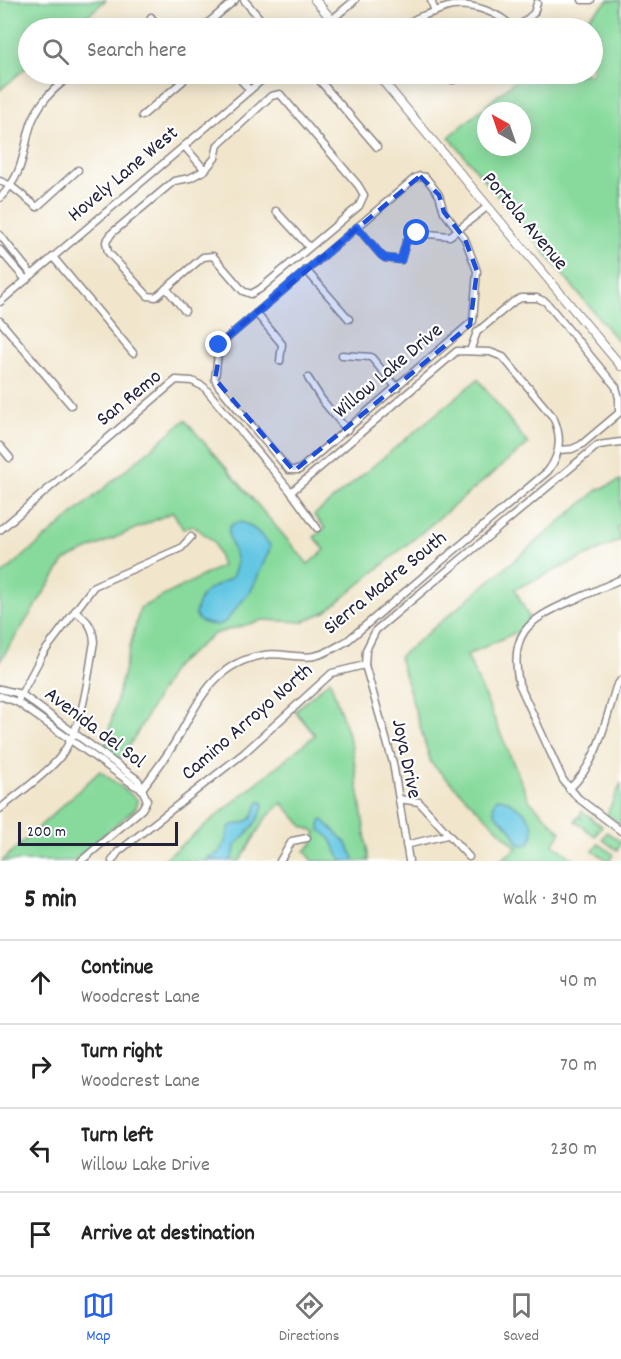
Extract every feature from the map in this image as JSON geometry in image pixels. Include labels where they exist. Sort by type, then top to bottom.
[{"type":"main road","points":[[315,0],[330,18]]},
{"type":"main road","name":"Portola Avenue","points":[[385,84],[621,366]]},
{"type":"street","points":[[216,18],[235,0]]},
{"type":"street","points":[[244,0],[259,18]]},
{"type":"street","points":[[334,18],[355,0]]},
{"type":"street","points":[[431,0],[435,12]]},
{"type":"street","points":[[582,0],[591,0]]},
{"type":"street","points":[[528,18],[534,13],[537,3]]},
{"type":"street","points":[[418,18],[450,6],[471,7],[503,18]]},
{"type":"street","points":[[0,198],[11,186],[21,169],[29,129],[39,108],[50,92],[59,84]]},
{"type":"street","points":[[142,116],[179,84]]},
{"type":"street","points":[[244,84],[250,90]]},
{"type":"street","name":"Hovely Lane West","points":[[0,302],[256,84]]},
{"type":"street","points":[[323,84],[377,147]]},
{"type":"street","points":[[280,94],[364,195],[358,206],[260,289],[251,294],[243,291],[213,256],[203,257],[156,297],[148,296],[108,252],[106,242],[112,233],[174,181],[190,178],[205,170],[215,158],[218,145],[229,132],[271,96],[280,94]]},
{"type":"street","points":[[184,146],[205,170]]},
{"type":"street","points":[[0,181],[11,186],[37,207],[78,170]]},
{"type":"street","name":"Willow Lake Drive","points":[[420,176],[425,177],[435,189],[444,212],[459,230],[465,239],[477,271],[473,321],[299,470],[289,470],[218,385],[215,379],[219,345],[420,176]]},
{"type":"street","points":[[357,227],[385,258],[401,260],[406,242],[417,233],[450,236],[487,207]]},
{"type":"street","points":[[276,210],[309,247]]},
{"type":"street","points":[[0,235],[32,275]]},
{"type":"street","points":[[0,249],[26,280]]},
{"type":"street","points":[[53,257],[133,353]]},
{"type":"street","points":[[306,270],[349,319]]},
{"type":"street","points":[[166,288],[185,311]]},
{"type":"street","points":[[291,492],[457,351],[498,353],[509,363],[553,417],[558,428],[559,450],[572,449],[581,445],[619,413],[616,387],[546,302],[537,298],[521,298],[513,302],[477,332],[470,351]]},
{"type":"street","points":[[255,313],[282,344],[280,361]]},
{"type":"street","points":[[0,321],[71,405]]},
{"type":"street","points":[[342,355],[371,357],[397,388]]},
{"type":"street","points":[[308,378],[322,400],[347,430]]},
{"type":"street","name":"San Remo","points":[[0,530],[176,380],[192,381],[204,387],[291,492],[317,528]]},
{"type":"street","points":[[365,665],[366,650],[376,630],[598,445],[621,442]]},
{"type":"street","points":[[0,446],[10,458]]},
{"type":"street","name":"Sierra Madre South","points":[[142,789],[172,747],[208,687],[218,676],[230,667],[248,659],[265,655],[312,657],[329,652],[347,641],[548,471],[556,461],[559,450]]},
{"type":"street","points":[[17,702],[42,655],[94,586],[181,548],[190,537]]},
{"type":"street","points":[[621,581],[543,613],[530,623],[521,636],[516,652],[519,684],[569,789],[621,831]]},
{"type":"street","points":[[0,808],[58,759],[71,740],[80,713],[94,642],[93,631],[87,620],[75,611]]},
{"type":"street","name":"Joya Drive","points":[[365,665],[393,763],[409,861]]},
{"type":"street","name":"Camino Arroyo North","points":[[112,861],[118,852],[244,753],[332,673],[365,665]]},
{"type":"street","points":[[569,789],[578,781],[592,761],[616,687],[621,680]]},
{"type":"street","name":"Avenida del Sol","points":[[0,689],[21,694],[138,780],[142,789]]},
{"type":"street","name":"Avenida del Sol","points":[[0,696],[17,702],[142,789]]},
{"type":"street","points":[[81,861],[142,809],[147,800],[142,789]]},
{"type":"street","points":[[399,800],[419,802],[469,858]]},
{"type":"street","points":[[406,845],[447,835]]},
{"type":"street","points":[[280,861],[292,841],[307,838]]},
{"type":"highlighted area","points":[[420,176],[439,195],[444,212],[465,239],[477,271],[470,325],[294,471],[215,379],[222,341]]},
{"type":"green space","points":[[0,0],[106,0],[85,18],[18,18],[18,75],[0,90]]},
{"type":"green space","points":[[609,0],[621,0],[621,341],[616,339],[449,137],[477,113],[477,156],[531,156],[531,102],[490,102],[511,84],[603,84],[603,18],[588,18]]},
{"type":"green space","points":[[478,379],[528,444],[327,611],[303,622],[263,620],[214,634],[174,667],[136,735],[117,763],[103,754],[140,608],[222,566],[214,542],[193,525],[183,529],[173,512],[65,560],[0,661],[0,576],[185,420],[308,564],[325,550],[314,537],[325,528],[314,515]]},
{"type":"green space","points":[[621,480],[621,526],[617,528],[621,540],[515,589],[529,618],[519,631],[467,655],[529,800],[561,832],[553,844],[577,861],[499,861],[517,848],[431,763],[399,657],[598,490]]},
{"type":"green space","points":[[330,680],[352,747],[369,861],[313,861],[305,851],[313,843],[316,832],[304,827],[282,803],[265,819],[240,861],[162,861],[315,735],[295,711]]},
{"type":"green space","points":[[100,771],[137,799],[136,808],[73,861],[2,861]]},
{"type":"green space","points":[[621,783],[621,825],[607,814]]},
{"type":"green space","points":[[582,811],[602,826],[600,830],[596,830],[598,832],[595,836],[575,821],[578,817],[581,818]]},
{"type":"green space","points":[[607,832],[621,842],[617,850],[602,839]]},
{"type":"green space","points":[[598,843],[614,855],[609,861],[593,851]]},
{"type":"water","points":[[240,522],[249,526],[270,545],[269,551],[252,589],[225,622],[218,625],[199,621],[195,614],[204,593],[232,577],[237,560],[229,531],[233,524]]},
{"type":"water","points":[[497,798],[505,799],[529,818],[533,833],[529,844],[520,845],[509,827],[496,815],[494,803]]},
{"type":"water","points":[[259,802],[263,802],[260,814],[253,826],[235,846],[234,855],[230,861],[208,860],[222,849],[230,826],[251,819]]},
{"type":"water","points":[[323,820],[347,844],[355,861],[343,861],[339,856],[330,838],[320,830],[320,821]]},
{"type":"route","points":[[219,345],[357,227],[385,258],[401,260],[406,242],[417,233]]}]
